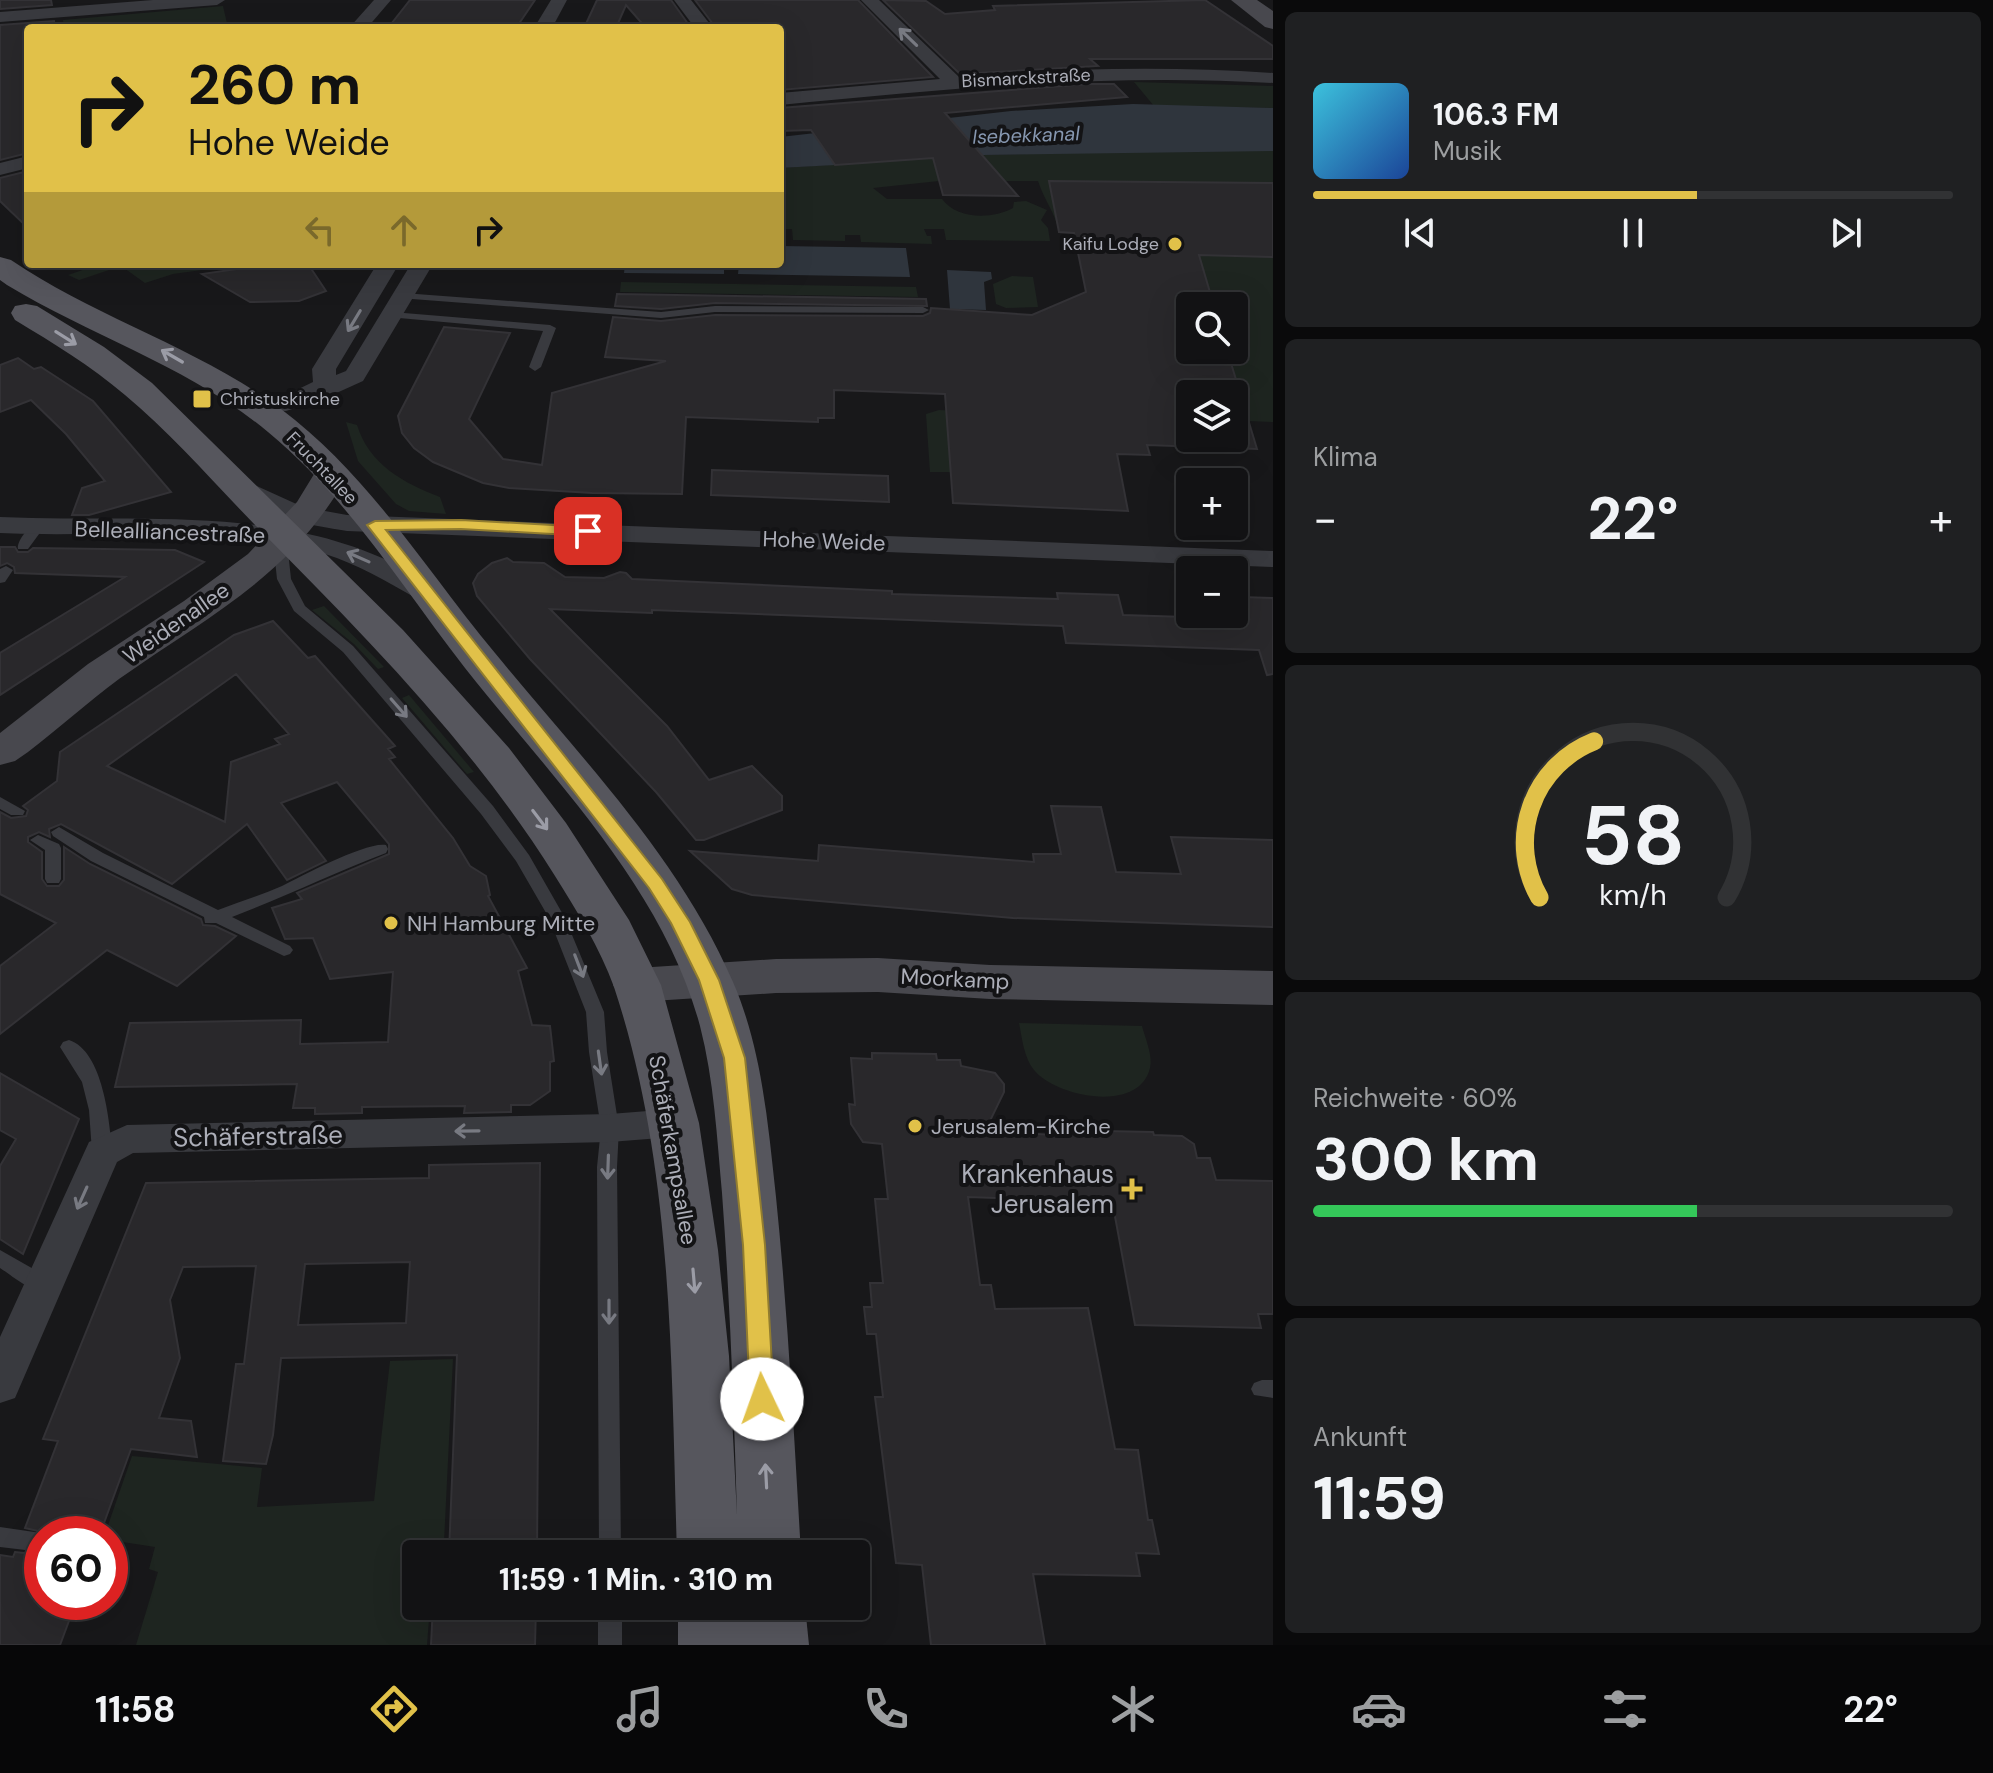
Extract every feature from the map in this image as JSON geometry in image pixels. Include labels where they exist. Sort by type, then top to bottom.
[{"type":"main road","name":"Fruchtallee","points":[[0,266],[38,290],[161,350],[251,405],[291,434],[331,473],[375,525]]},
{"type":"main road","points":[[0,296],[112,367],[171,419],[227,476],[295,527]]},
{"type":"main road","points":[[375,525],[656,883],[709,980],[735,1058],[754,1245],[769,1540]]},
{"type":"main road","name":"Schäferkampsallee","points":[[295,527],[494,757],[580,877],[619,944],[637,985],[673,1123],[691,1250],[700,1356],[707,1540]]},
{"type":"main road","points":[[710,1620],[711,1645]]},
{"type":"main road","points":[[774,1620],[776,1645]]},
{"type":"street","points":[[0,17],[217,0]]},
{"type":"street","points":[[362,24],[383,0]]},
{"type":"street","points":[[545,24],[559,0]]},
{"type":"street","points":[[682,0],[701,24]]},
{"type":"street","points":[[869,0],[954,82]]},
{"type":"street","points":[[1242,0],[1273,22]]},
{"type":"street","name":"Bismarckstraße","points":[[784,99],[954,82],[1136,74],[1273,78]]},
{"type":"street","points":[[0,169],[24,163]]},
{"type":"street","points":[[313,395],[325,384],[324,369],[386,268]]},
{"type":"street","points":[[251,405],[279,406],[313,395],[359,372],[420,268]]},
{"type":"street","name":"Weidenallee","points":[[0,752],[47,720],[109,668],[230,586],[295,527],[331,473]]},
{"type":"street","name":"Bellealliancestraße","points":[[0,525],[30,537],[295,527],[424,591]]},
{"type":"street","name":"Fruchtallee","points":[[295,527],[375,525]]},
{"type":"street","name":"Hohe Weide","points":[[375,525],[461,525],[1273,559]]},
{"type":"street","name":"Moorkamp","points":[[637,985],[878,975],[990,982],[1273,988]]},
{"type":"street","name":"Schäferstraße","points":[[102,1152],[127,1139],[610,1128],[673,1123]]},
{"type":"street","points":[[0,1385],[102,1152]]},
{"type":"lane","points":[[397,305],[661,315],[715,309],[923,310]]},
{"type":"lane","points":[[397,305],[550,328],[535,367]]},
{"type":"lane","points":[[295,527],[281,551],[284,579],[299,608],[348,649],[502,829],[541,888],[575,955],[595,1012],[610,1128],[607,1167],[610,1540]]},
{"type":"lane","points":[[0,802],[17,811]]},
{"type":"lane","points":[[59,832],[97,857],[284,950]]},
{"type":"lane","points":[[38,840],[53,848],[53,879]]},
{"type":"lane","points":[[210,920],[380,849]]},
{"type":"lane","points":[[69,1047],[79,1056],[92,1086],[102,1126],[102,1152]]},
{"type":"lane","points":[[0,1258],[44,1285]]},
{"type":"lane","points":[[0,1537],[24,1540]]},
{"type":"lane","points":[[610,1620],[610,1645]]},
{"type":"shaded area","points":[[223,6],[227,24],[64,24],[63,20]]},
{"type":"shaded area","points":[[1134,82],[1273,86],[1273,108],[1154,106]]},
{"type":"shaded area","points":[[1273,151],[1273,422],[1248,421],[1248,380],[1236,380],[1231,364],[1248,364],[1248,292],[1176,292],[1176,305],[1087,296],[1074,233],[1059,232],[1038,181],[939,181],[873,188],[887,199],[942,199],[957,211],[976,216],[1005,212],[1013,208],[1014,202],[1026,201],[1047,210],[1041,220],[1048,228],[1050,241],[946,240],[944,229],[924,229],[927,236],[931,236],[932,244],[861,242],[860,235],[845,235],[845,241],[793,240],[792,229],[784,229],[784,168],[982,155]]},
{"type":"shaded area","points":[[88,268],[115,268],[79,280],[68,275]]},
{"type":"shaded area","points":[[124,268],[217,268],[173,274],[145,283]]},
{"type":"shaded area","points":[[1012,276],[1033,277],[1038,307],[1006,308],[996,304],[993,284]]},
{"type":"shaded area","points":[[621,282],[916,287],[918,297],[620,292]]},
{"type":"shaded area","points":[[939,410],[984,412],[951,472],[930,472],[926,414]]},
{"type":"shaded area","points":[[346,422],[357,425],[370,451],[389,470],[440,497],[446,514],[409,511],[396,504],[358,461]]},
{"type":"shaded area","points":[[324,606],[384,667],[378,669],[354,644],[312,610]]},
{"type":"shaded area","points":[[409,695],[474,772],[467,774],[402,698]]},
{"type":"shaded area","points":[[1019,1023],[1142,1026],[1150,1052],[1150,1068],[1143,1082],[1130,1092],[1114,1096],[1096,1096],[1060,1088],[1034,1070],[1024,1048]]},
{"type":"shaded area","points":[[453,1359],[444,1540],[402,1540],[402,1620],[429,1620],[427,1645],[136,1645],[158,1572],[149,1569],[155,1547],[128,1543],[128,1516],[111,1516],[132,1456],[262,1468],[257,1507],[374,1501],[390,1361]]},
{"type":"water","name":"Isebekkanal","points":[[1133,104],[1273,108],[1273,151],[982,155],[971,142],[829,154],[835,165],[784,168],[784,137],[1011,111]]},
{"type":"water","points":[[784,246],[906,248],[910,277],[738,274],[739,268],[784,268]]},
{"type":"water","points":[[625,268],[724,268],[724,274],[624,273]]},
{"type":"water","points":[[947,270],[991,272],[992,279],[984,282],[986,310],[950,309]]},
{"type":"building","points":[[0,0],[51,0],[52,5],[0,9]]},
{"type":"building","points":[[410,0],[535,0],[519,24],[391,24]]},
{"type":"building","points":[[597,0],[671,0],[688,24],[643,24],[626,5],[618,24],[586,24]]},
{"type":"building","points":[[695,0],[858,0],[933,77],[784,90],[784,24],[713,24]]},
{"type":"building","points":[[883,0],[926,1],[945,14],[995,10],[993,6],[1205,0],[1273,46],[1273,59],[1090,59],[1098,66],[960,74]]},
{"type":"building","points":[[54,21],[54,24],[24,24],[24,154],[0,160],[0,25]]},
{"type":"building","points":[[1088,84],[1114,84],[1127,97],[945,113],[1018,196],[943,195],[933,158],[835,165],[811,130],[784,131],[784,108]]},
{"type":"building","points":[[24,172],[24,224],[0,201],[0,178]]},
{"type":"building","points":[[1049,181],[1273,183],[1273,257],[1199,255],[1210,292],[1176,292],[1176,364],[1231,364],[1236,380],[1176,380],[1176,446],[1147,445],[1150,455],[1117,454],[1128,511],[953,503],[945,394],[834,390],[834,418],[818,418],[818,422],[686,417],[682,494],[592,493],[509,488],[483,483],[433,462],[414,448],[402,433],[398,416],[444,327],[510,333],[469,419],[503,459],[542,465],[552,393],[666,361],[605,357],[613,317],[661,321],[715,315],[923,316],[930,313],[931,308],[1032,315],[1086,292],[1074,233],[1059,232]]},
{"type":"building","points":[[244,268],[311,268],[326,291],[299,301],[250,302],[202,274]]},
{"type":"building","points":[[617,294],[926,299],[927,306],[715,303],[661,309],[615,306]]},
{"type":"building","points":[[18,358],[34,369],[41,367],[93,401],[171,492],[89,515],[72,515],[82,488],[105,481],[66,434],[31,400],[0,412],[0,365]]},
{"type":"building","points":[[1248,419],[1257,449],[1248,449]]},
{"type":"building","points":[[712,470],[888,476],[889,502],[711,495]]},
{"type":"building","points":[[0,547],[15,547],[18,552],[28,552],[33,548],[175,550],[204,562],[0,695],[0,653],[125,577],[15,573],[14,567],[7,563],[0,566]]},
{"type":"building","points":[[507,558],[513,562],[544,563],[565,577],[604,578],[620,572],[632,579],[892,591],[892,594],[1058,599],[1057,593],[1118,595],[1123,615],[1176,617],[1176,628],[1248,628],[1248,597],[1273,598],[1273,674],[1267,675],[1259,650],[1066,643],[1063,626],[550,609],[667,726],[709,780],[752,766],[782,796],[782,810],[704,840],[696,840],[656,792],[530,659],[477,596],[473,583],[478,574],[492,563]]},
{"type":"building","points":[[273,621],[308,658],[315,656],[395,746],[388,749],[395,757],[389,759],[453,838],[470,866],[486,876],[488,896],[527,968],[518,971],[532,1025],[550,1026],[554,1061],[550,1062],[550,1091],[530,1105],[511,1105],[511,1112],[464,1113],[465,1106],[362,1107],[362,1113],[315,1114],[315,1108],[293,1108],[297,1084],[115,1087],[130,1023],[301,1020],[300,1044],[388,1042],[393,972],[330,979],[313,938],[285,939],[272,908],[302,899],[297,893],[389,854],[389,844],[337,782],[281,803],[326,861],[287,880],[247,824],[172,884],[61,824],[49,829],[50,837],[39,832],[28,837],[28,842],[42,852],[42,879],[47,886],[59,886],[64,880],[64,847],[90,864],[201,919],[203,925],[215,926],[236,936],[177,986],[107,950],[0,1034],[0,966],[56,923],[0,894],[0,812],[11,818],[26,816],[28,810],[23,806],[57,781],[60,752],[234,635]],"holes":[[[236,674],[289,734],[275,739],[280,744],[231,762],[225,822],[107,766]]]},
{"type":"building","points":[[1051,806],[1101,807],[1116,872],[1181,874],[1171,837],[1273,840],[1273,927],[1013,918],[752,895],[732,889],[690,851],[818,861],[819,845],[1034,862],[1033,854],[1061,854]]},
{"type":"building","points":[[872,1053],[936,1054],[937,1060],[960,1060],[961,1066],[995,1073],[1004,1084],[1004,1092],[985,1131],[1054,1135],[1054,1130],[1153,1132],[1154,1135],[1182,1136],[1194,1144],[1197,1158],[1210,1158],[1216,1180],[1273,1181],[1273,1314],[1258,1314],[1261,1328],[1135,1325],[1114,1211],[1055,1210],[1053,1200],[968,1197],[980,1285],[991,1285],[995,1309],[1088,1308],[1115,1449],[1138,1450],[1148,1520],[1152,1520],[1159,1554],[1136,1553],[1140,1576],[1033,1574],[1045,1645],[931,1645],[922,1565],[896,1563],[875,1397],[883,1397],[876,1334],[867,1334],[864,1307],[872,1307],[870,1283],[883,1283],[875,1199],[888,1199],[882,1144],[863,1142],[851,1124],[849,1104],[855,1105],[851,1058],[872,1059]]},
{"type":"building","points":[[0,1073],[79,1119],[23,1254],[0,1239],[0,1166],[16,1139],[0,1130]]},
{"type":"building","points":[[540,1163],[537,1540],[450,1540],[457,1355],[281,1358],[273,1435],[266,1464],[223,1461],[236,1364],[244,1364],[256,1266],[183,1267],[170,1300],[180,1358],[159,1418],[191,1421],[197,1457],[131,1449],[107,1516],[30,1516],[58,1441],[43,1439],[146,1183],[429,1178],[429,1165]],"holes":[[[410,1262],[406,1323],[298,1325],[305,1264]]]},
{"type":"building","points":[[15,1552],[24,1553],[24,1620],[69,1620],[60,1645],[0,1645],[0,1555],[13,1557]]},
{"type":"building","points":[[432,1620],[536,1620],[535,1645],[431,1645]]},
{"type":"place","name":"Kaifu Lodge","points":[[1175,244]]},
{"type":"place","name":"Christuskirche","points":[[202,399]]},
{"type":"place","name":"NH Hamburg Mitte","points":[[391,923]]},
{"type":"place","name":"Jerusalem-Kirche","points":[[915,1126]]},
{"type":"place","name":"Krankenhaus Jerusalem","points":[[1132,1189]]},
{"type":"route","points":[[588,531],[461,525],[375,525],[656,883],[709,980],[735,1058],[754,1245],[762,1399]]}]
